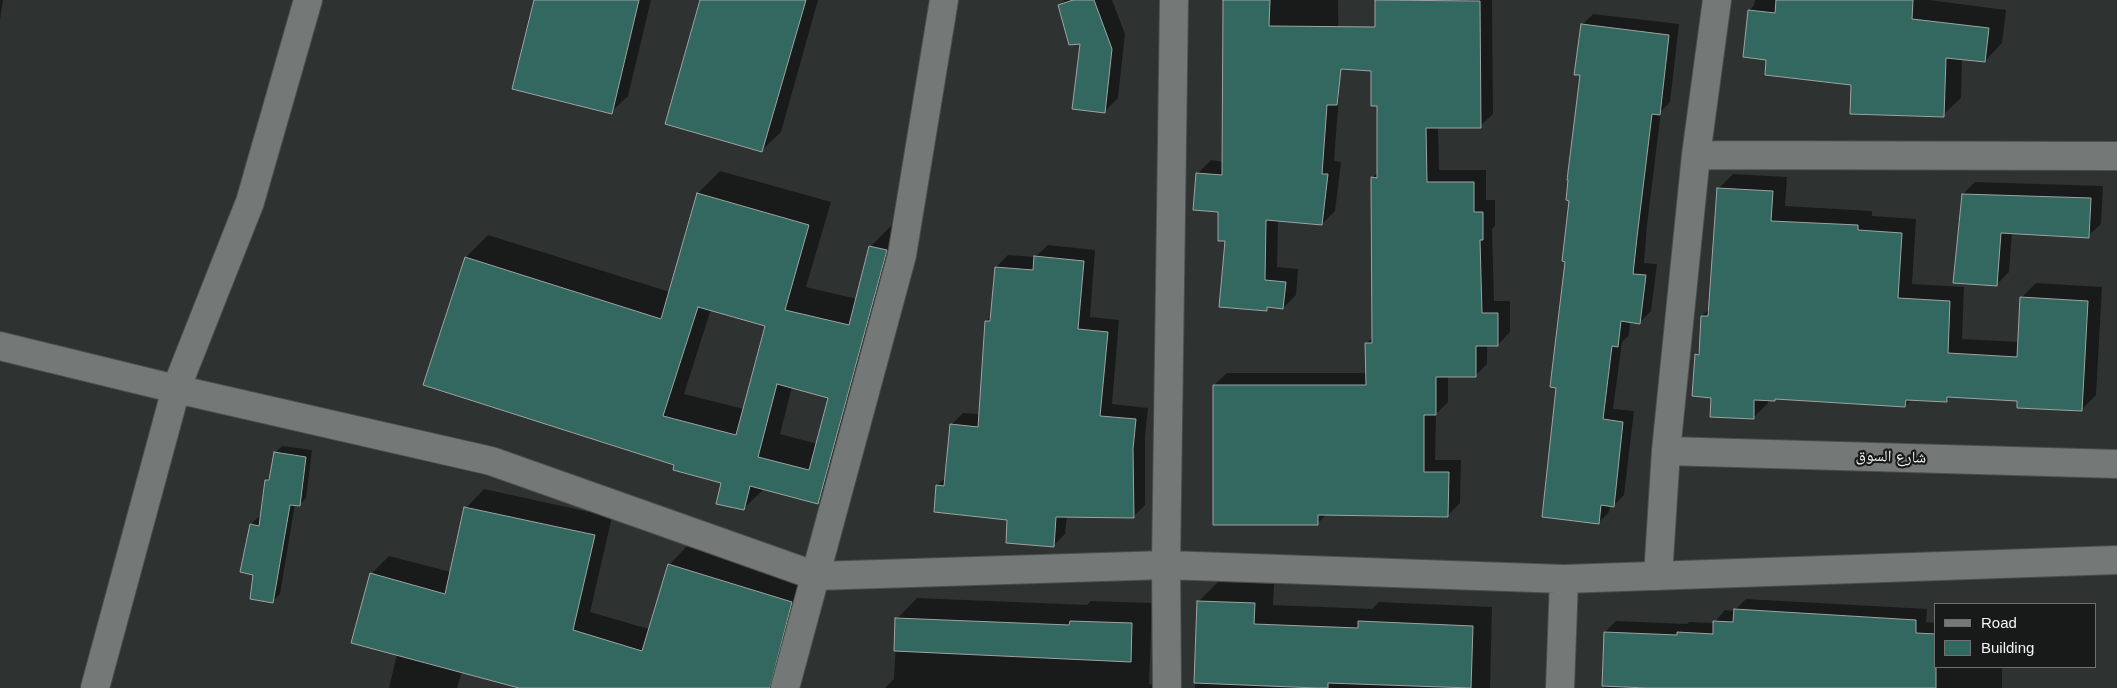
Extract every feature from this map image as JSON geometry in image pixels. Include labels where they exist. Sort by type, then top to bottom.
[{"type":"street","points":[[95,688],[176,389],[250,202],[308,0]]},
{"type":"street","points":[[785,688],[902,255],[944,0]]},
{"type":"street","points":[[1167,688],[1166,565],[1174,0]]},
{"type":"street","points":[[1658,576],[1666,451],[1696,155],[1717,0]]},
{"type":"street","points":[[1696,155],[2117,156]]},
{"type":"street","points":[[0,346],[491,462],[816,576],[1166,565],[1564,579],[2117,560]]},
{"type":"street","name":"شارع السوق","points":[[1666,451],[2117,464]]},
{"type":"street","points":[[1560,688],[1564,579]]},
{"type":"building","points":[[534,0],[639,0],[612,114],[512,89]]},
{"type":"building","points":[[700,0],[806,0],[762,152],[665,124]]},
{"type":"building","points":[[1073,0],[1094,0],[1112,49],[1105,113],[1072,109],[1080,44],[1069,45],[1058,5]]},
{"type":"building","points":[[1223,0],[1270,0],[1269,26],[1375,27],[1375,0],[1480,1],[1481,128],[1426,128],[1427,182],[1474,182],[1474,212],[1483,212],[1483,240],[1480,240],[1482,313],[1498,313],[1498,346],[1476,346],[1476,377],[1436,377],[1436,415],[1424,415],[1424,472],[1449,472],[1448,517],[1318,515],[1318,525],[1213,525],[1213,385],[1366,385],[1365,343],[1372,343],[1371,177],[1377,178],[1377,106],[1371,106],[1371,71],[1341,69],[1337,105],[1327,105],[1322,174],[1328,174],[1322,225],[1266,220],[1265,280],[1286,282],[1283,309],[1267,307],[1267,311],[1219,307],[1225,241],[1218,241],[1218,212],[1193,210],[1196,173],[1222,175]]},
{"type":"building","points":[[1776,0],[1913,0],[1912,19],[1989,28],[1985,62],[1946,58],[1944,117],[1850,114],[1851,85],[1765,75],[1766,60],[1743,57],[1748,10],[1775,13]]},
{"type":"building","points":[[1581,24],[1669,35],[1660,115],[1652,114],[1633,274],[1646,275],[1640,324],[1621,321],[1618,347],[1612,346],[1603,419],[1623,422],[1614,507],[1601,505],[1599,524],[1542,517],[1556,388],[1550,387],[1565,262],[1562,261],[1569,201],[1566,200],[1567,180],[1580,75],[1574,75]]},
{"type":"building","points":[[1717,188],[1773,191],[1771,221],[1858,225],[1858,230],[1902,233],[1898,298],[1950,301],[1948,353],[2017,357],[2020,297],[2088,301],[2082,411],[2017,408],[2017,401],[1947,397],[1947,402],[1906,400],[1905,407],[1775,399],[1775,401],[1754,400],[1754,419],[1710,417],[1711,398],[1692,396],[1695,354],[1699,355],[1701,316],[1708,316]]},
{"type":"building","points":[[697,193],[809,225],[785,310],[849,325],[869,246],[887,250],[818,504],[750,486],[744,510],[716,504],[721,483],[673,470],[674,465],[423,385],[465,257],[661,319]],"holes":[[[698,307],[765,326],[736,435],[663,416]],[[777,384],[828,398],[809,470],[758,457]]]},
{"type":"building","points":[[1962,194],[2091,198],[2089,238],[2001,233],[1997,286],[1953,283]]},
{"type":"building","points":[[1034,256],[1084,261],[1078,329],[1108,332],[1100,416],[1136,419],[1133,449],[1134,518],[1056,517],[1054,547],[1006,543],[1007,520],[934,512],[936,485],[944,486],[950,424],[978,427],[985,321],[990,321],[995,267],[1033,270]]},
{"type":"building","points":[[274,452],[306,457],[300,506],[290,505],[273,603],[250,599],[253,575],[240,572],[250,524],[259,526],[265,480],[269,480]]},
{"type":"building","points":[[464,507],[595,535],[573,630],[642,651],[668,564],[792,602],[770,688],[519,688],[351,643],[370,573],[445,594]]},
{"type":"building","points":[[1197,601],[1255,603],[1254,624],[1358,628],[1358,621],[1473,626],[1471,688],[1328,683],[1328,688],[1317,688],[1194,683]]},
{"type":"building","points":[[1734,609],[1916,620],[1916,633],[1934,634],[1936,688],[1646,688],[1602,686],[1604,632],[1677,635],[1677,632],[1713,634],[1713,621],[1733,622]]},
{"type":"building","points":[[895,618],[1069,625],[1070,621],[1132,623],[1131,662],[894,651]]}]
